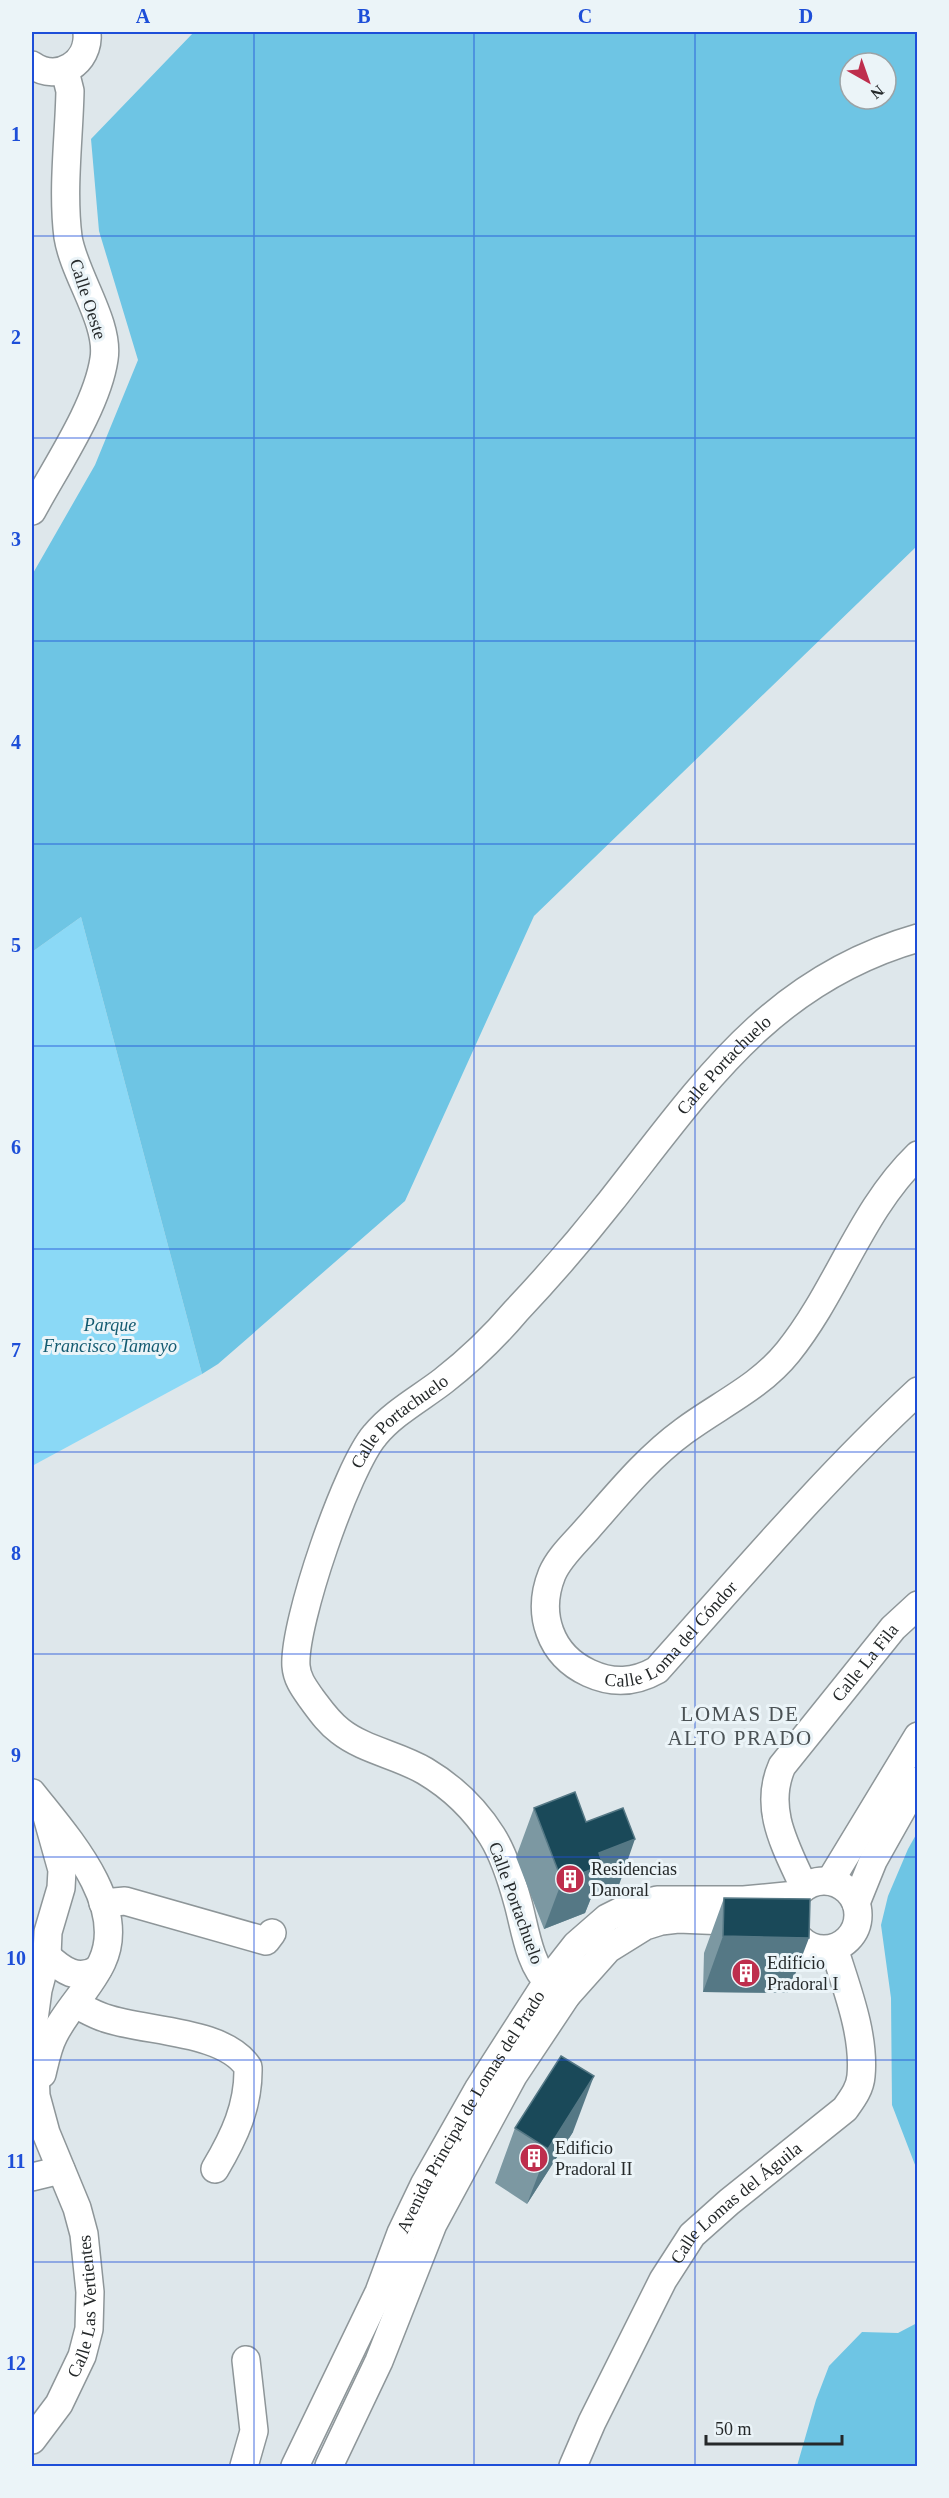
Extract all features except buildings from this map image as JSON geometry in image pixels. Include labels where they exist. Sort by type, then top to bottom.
[{"type":"street","points":[[32,66],[52,73],[65,71],[81,58],[86,50],[87,32]]},
{"type":"street","name":"Calle Oeste","points":[[32,511],[88,406],[105,357],[96,316],[83,287],[68,237],[70,91],[65,71]]},
{"type":"street","name":"Calle Portachuelo","points":[[557,1989],[532,1954],[506,1866],[492,1837],[467,1804],[448,1786],[400,1757],[363,1744],[340,1731],[322,1713],[302,1685],[296,1669],[297,1645],[324,1546],[362,1455],[376,1433],[473,1356],[502,1327],[610,1202],[669,1124],[714,1071],[748,1036],[811,985],[865,955],[918,938]]},
{"type":"street","name":"Calle Loma del Cóndor","points":[[918,1155],[890,1184],[871,1211],[850,1252],[788,1352],[743,1393],[684,1431],[652,1458],[568,1551],[553,1573],[546,1594],[547,1626],[559,1652],[573,1665],[608,1680],[640,1680],[657,1670],[790,1520],[918,1391]]},
{"type":"street","name":"Calle La Fila","points":[[810,1887],[774,1816],[775,1782],[782,1766],[893,1628],[918,1605]]},
{"type":"street","points":[[810,1887],[846,1888],[856,1903],[858,1912],[854,1930],[849,1938],[834,1948],[813,1947],[803,1943],[791,1926],[791,1905],[810,1887],[918,1736]]},
{"type":"street","points":[[856,1903],[873,1861],[918,1781]]},
{"type":"street","name":"Calle Las Vertientes","points":[[32,2440],[59,2404],[72,2380],[89,2329],[90,2292],[84,2234],[46,2133],[36,2096],[33,2027],[38,1990],[47,1956],[50,1921],[61,1888],[60,1856],[39,1803]]},
{"type":"street","name":"Calle Las Vertientes","points":[[36,2096],[54,2035],[98,1969],[104,1955],[108,1932],[108,1921],[103,1903],[81,1854],[39,1803]]},
{"type":"street","points":[[61,1888],[71,1883],[82,1883],[103,1903],[125,1901],[266,1941],[272,1933]]},
{"type":"street","name":"Avenida Principal de Lomas del Prado","points":[[329,2466],[379,2361],[433,2224],[591,1929],[629,1907],[657,1900],[744,1900],[810,1887]]},
{"type":"street","name":"Avenida Principal de Lomas del Prado","points":[[295,2466],[380,2292],[401,2233],[424,2185],[479,2088],[557,1989],[626,1936],[661,1921],[738,1921],[791,1926]]},
{"type":"street","name":"Calle Lomas del Águila","points":[[573,2466],[592,2422],[663,2280],[692,2235],[729,2202],[845,2109],[856,2094],[861,2077],[861,2055],[855,2019],[834,1948]]},
{"type":"street","points":[[47,1956],[61,1968],[75,1974],[83,1976],[98,1969]]},
{"type":"street","points":[[75,2004],[105,2018],[219,2044],[242,2057],[249,2067],[244,2106],[236,2133],[214,2169]]},
{"type":"street","points":[[32,2177],[61,2170]]},
{"type":"street","points":[[244,2466],[254,2430],[246,2361]]},
{"type":"green space","name":"Parque Francisco Tamayo","points":[[81,917],[202,1374],[32,1466],[32,952]]},
{"type":"shaded area","points":[[194,32],[918,32],[917,546],[534,916],[405,1201],[218,1364],[202,1374],[81,917],[32,952],[32,575],[95,465],[138,360],[99,231],[91,139]]},
{"type":"shaded area","points":[[917,1833],[917,2170],[892,2105],[891,1998],[881,1925],[888,1896]]},
{"type":"shaded area","points":[[917,2323],[917,2466],[797,2466],[816,2400],[829,2366],[862,2332],[898,2333]]},
{"type":"place","name":"Residencias Danoral","points":[[570,1879]]},
{"type":"place","name":"Edificio Pradoral I","points":[[746,1973]]},
{"type":"place","name":"Edificio Pradoral II","points":[[534,2158]]},
{"type":"district","name":"LOMAS DE ALTO PRADO","points":[[740,1726]]}]
